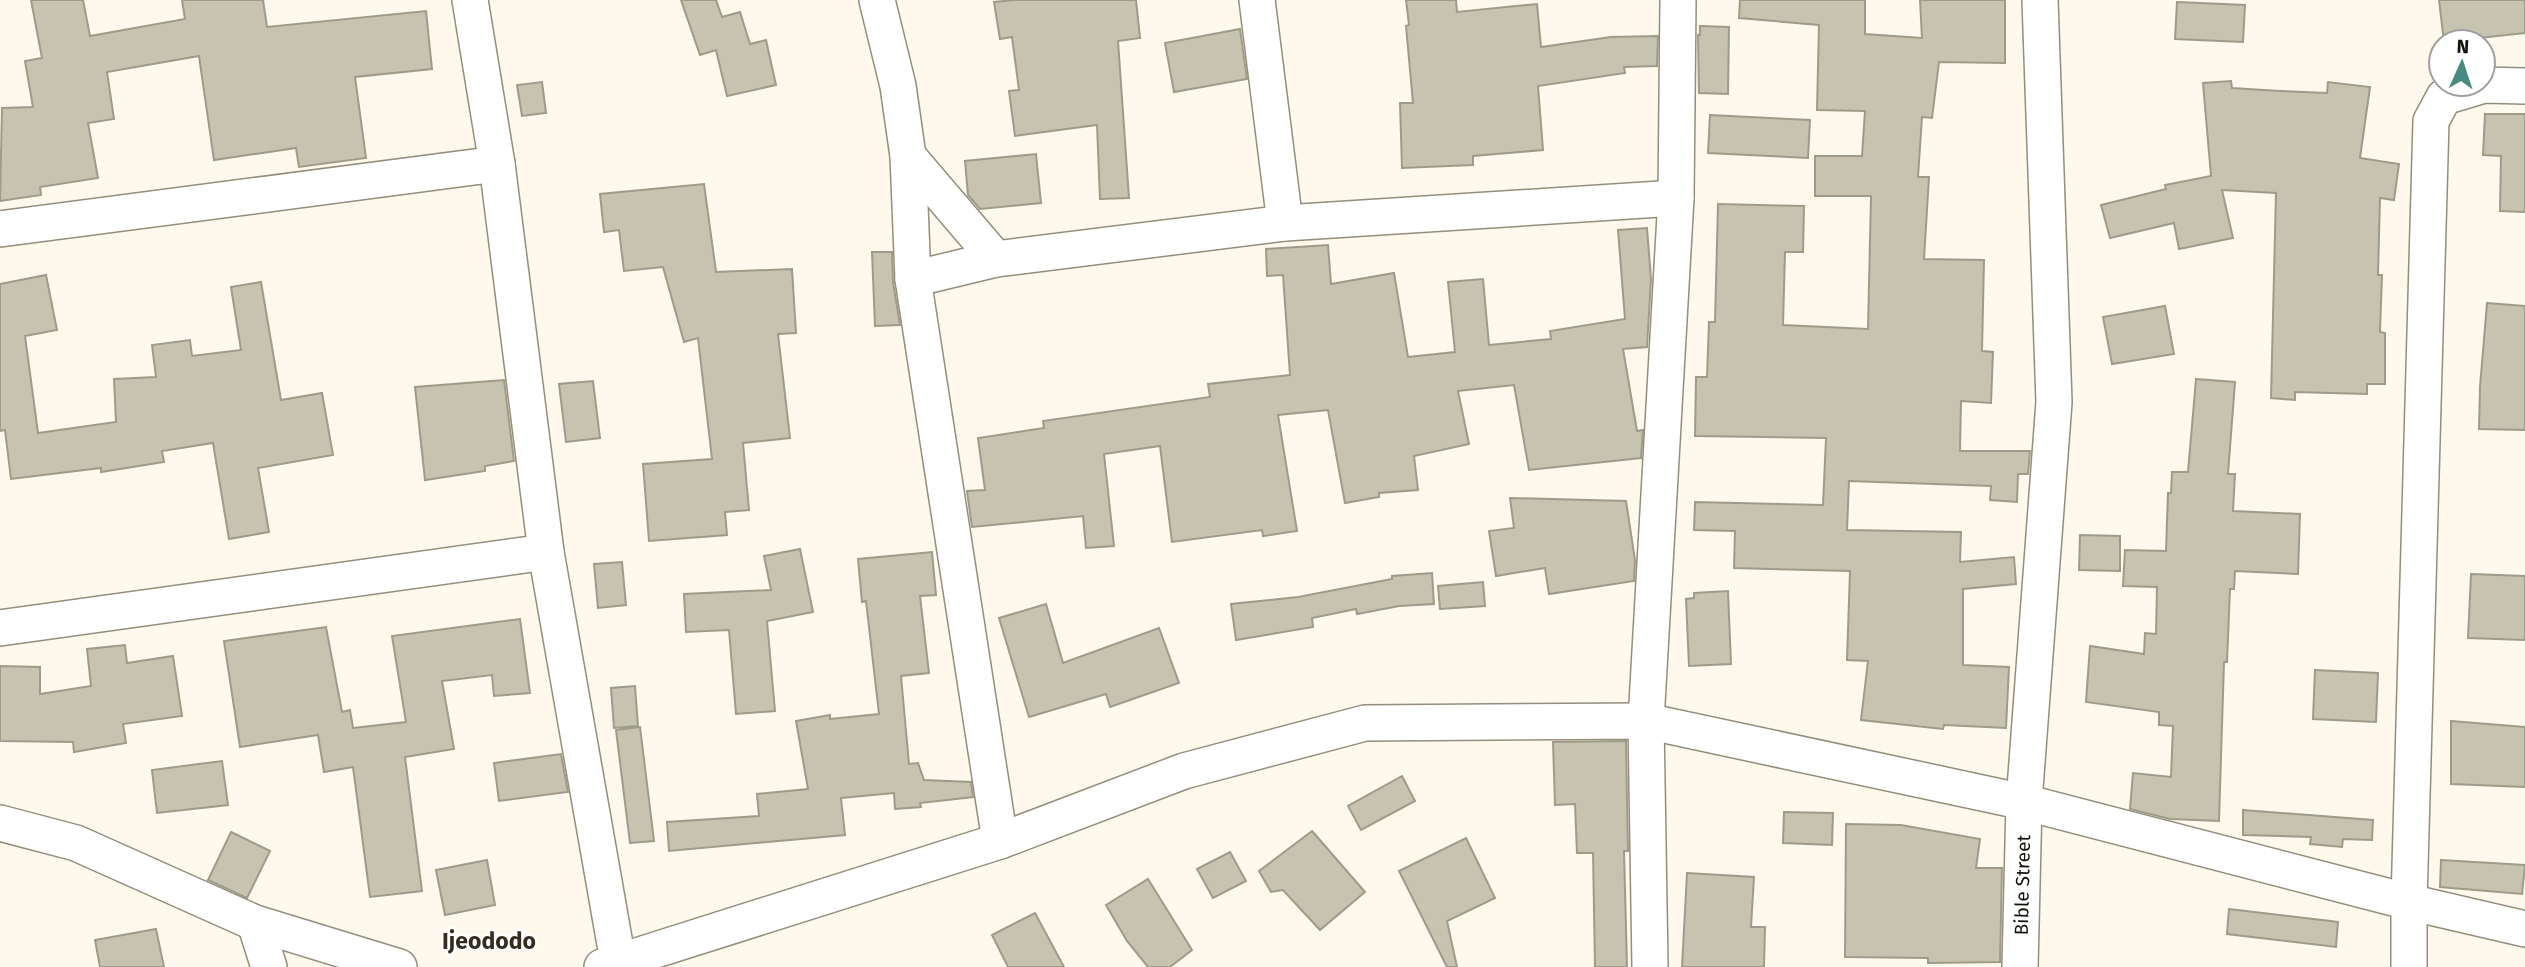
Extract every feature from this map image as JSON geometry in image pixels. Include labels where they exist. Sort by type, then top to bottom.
[{"type":"street","points":[[470,0],[497,164],[546,552],[613,966],[1000,841],[1184,771],[1365,723],[1646,720],[2024,802],[2409,902],[2525,929]]},
{"type":"street","points":[[877,0],[898,86],[908,156],[913,279],[1000,841]]},
{"type":"street","points":[[1257,0],[1285,223]]},
{"type":"street","points":[[1650,967],[1646,720],[1676,198],[1678,0]]},
{"type":"street","name":"Bible Street","points":[[2021,967],[2024,802],[2054,402],[2040,0]]},
{"type":"street","points":[[2409,967],[2431,121],[2444,97],[2484,85],[2525,86]]},
{"type":"street","points":[[908,156],[996,259]]},
{"type":"street","points":[[0,229],[497,164]]},
{"type":"street","points":[[913,279],[996,259],[1285,223],[1676,198]]},
{"type":"street","points":[[0,628],[546,552]]},
{"type":"street","points":[[0,823],[76,843],[255,923],[399,967]]},
{"type":"street","points":[[255,923],[268,967]]},
{"type":"building","points":[[31,0],[83,0],[90,36],[185,19],[182,0],[263,0],[267,27],[426,11],[432,69],[355,77],[366,158],[299,167],[296,148],[214,160],[199,56],[107,72],[114,119],[88,123],[98,178],[40,187],[41,195],[0,201],[2,108],[33,107],[25,61],[42,58]]},
{"type":"building","points":[[681,0],[716,0],[722,17],[740,12],[750,44],[766,40],[776,85],[727,96],[716,50],[700,55]]},
{"type":"building","points":[[1136,0],[1140,38],[1118,41],[1129,198],[1100,199],[1097,125],[1015,136],[1009,91],[1019,90],[1012,37],[1000,39],[994,2]]},
{"type":"building","points":[[1406,0],[1456,0],[1457,12],[1537,4],[1541,47],[1611,37],[1658,36],[1657,66],[1624,67],[1625,73],[1538,86],[1543,150],[1473,156],[1473,165],[1402,168],[1400,103],[1413,103]]},
{"type":"building","points":[[1740,0],[1865,0],[1865,34],[1922,38],[1920,0],[2005,0],[2005,63],[1939,62],[1932,118],[1922,117],[1918,177],[1929,177],[1924,259],[1984,260],[1982,351],[1993,352],[1991,403],[1961,401],[1960,451],[2030,451],[2028,474],[2018,474],[2017,502],[1990,500],[1991,486],[1849,481],[1847,530],[1961,532],[1960,562],[2014,557],[2016,584],[1963,589],[1963,665],[2009,667],[2006,728],[1944,725],[1943,729],[1861,720],[1868,661],[1847,660],[1850,571],[1734,568],[1735,531],[1694,530],[1695,502],[1823,505],[1826,438],[1695,436],[1696,377],[1707,377],[1709,322],[1715,322],[1718,204],[1804,206],[1803,252],[1785,252],[1783,325],[1868,329],[1871,196],[1815,196],[1815,156],[1862,156],[1865,111],[1817,110],[1819,25],[1739,18]]},
{"type":"building","points":[[2439,0],[2525,0],[2525,33],[2497,36],[2497,28],[2442,28]]},
{"type":"building","points":[[2177,2],[2245,5],[2243,42],[2175,39]]},
{"type":"building","points":[[1700,26],[1729,27],[1728,94],[1699,93]]},
{"type":"building","points":[[1240,29],[1247,79],[1174,92],[1165,43]]},
{"type":"building","points":[[2231,81],[2232,88],[2280,91],[2327,93],[2328,82],[2370,87],[2360,158],[2399,164],[2394,200],[2380,198],[2378,275],[2382,275],[2380,332],[2385,333],[2385,384],[2367,384],[2367,394],[2295,392],[2295,400],[2271,398],[2276,193],[2222,190],[2233,238],[2179,249],[2174,223],[2110,238],[2101,205],[2166,189],[2165,185],[2211,176],[2203,83]]},
{"type":"building","points":[[542,82],[546,113],[522,116],[517,85]]},
{"type":"building","points":[[2485,114],[2525,114],[2525,212],[2500,211],[2501,156],[2483,155]]},
{"type":"building","points":[[1710,115],[1810,120],[1808,158],[1708,153]]},
{"type":"building","points":[[1036,154],[1041,203],[980,209],[968,195],[965,161]]},
{"type":"building","points":[[704,184],[716,272],[792,269],[796,333],[778,334],[790,438],[743,443],[749,510],[725,512],[727,535],[649,541],[643,464],[712,459],[698,338],[684,342],[663,267],[624,271],[619,230],[604,232],[600,194]]},
{"type":"building","points":[[1647,228],[1651,279],[1647,347],[1623,349],[1637,431],[1643,430],[1641,458],[1529,470],[1514,385],[1458,391],[1469,444],[1414,456],[1418,490],[1379,493],[1379,497],[1345,503],[1328,410],[1278,415],[1297,531],[1263,536],[1262,530],[1172,542],[1160,446],[1104,454],[1114,546],[1086,548],[1083,516],[972,527],[967,491],[985,490],[978,438],[1044,428],[1043,421],[1210,397],[1208,384],[1290,375],[1283,275],[1267,276],[1266,249],[1328,245],[1331,284],[1394,273],[1408,357],[1455,352],[1448,282],[1483,279],[1489,345],[1551,339],[1550,331],[1625,319],[1618,230]]},
{"type":"building","points":[[872,252],[892,252],[893,282],[900,325],[875,326]]},
{"type":"building","points":[[46,275],[57,330],[25,336],[38,433],[116,422],[114,379],[156,377],[152,345],[190,340],[192,356],[241,350],[231,287],[261,282],[281,400],[322,393],[333,455],[258,468],[269,532],[229,539],[213,443],[162,451],[164,462],[101,472],[101,468],[11,479],[5,430],[0,431],[0,284]]},
{"type":"building","points":[[2487,303],[2525,306],[2525,430],[2479,429]]},
{"type":"building","points":[[2165,306],[2174,354],[2112,364],[2103,317]]},
{"type":"building","points":[[2196,379],[2235,382],[2228,474],[2235,474],[2233,511],[2300,514],[2298,574],[2235,571],[2234,589],[2230,589],[2227,662],[2224,662],[2219,821],[2170,819],[2130,809],[2133,773],[2171,777],[2173,726],[2159,725],[2159,712],[2086,702],[2090,646],[2144,654],[2145,633],[2156,634],[2157,587],[2123,586],[2125,550],[2166,551],[2168,493],[2171,493],[2172,472],[2188,472]]},
{"type":"building","points":[[504,380],[514,461],[485,466],[485,471],[425,480],[415,387]]},
{"type":"building","points":[[593,381],[600,438],[566,442],[559,384]]},
{"type":"building","points":[[1510,498],[1626,501],[1635,560],[1634,581],[1549,594],[1545,568],[1496,576],[1489,531],[1514,528]]},
{"type":"building","points":[[2080,535],[2120,536],[2120,571],[2079,570]]},
{"type":"building","points":[[800,549],[813,612],[767,621],[775,711],[736,714],[729,630],[686,632],[684,594],[771,590],[764,556]]},
{"type":"building","points":[[932,552],[936,595],[920,596],[929,673],[901,676],[909,764],[918,763],[924,780],[971,782],[973,797],[920,803],[921,807],[895,809],[894,793],[841,798],[845,835],[669,851],[667,822],[759,816],[757,794],[808,789],[796,721],[830,715],[830,719],[879,714],[866,601],[862,602],[858,559]]},
{"type":"building","points":[[622,562],[626,605],[598,608],[594,564]]},
{"type":"building","points":[[1432,573],[1434,604],[1399,606],[1357,614],[1356,609],[1312,618],[1313,627],[1236,640],[1231,604],[1298,597],[1392,579],[1392,576]]},
{"type":"building","points":[[2471,574],[2525,576],[2525,640],[2468,638]]},
{"type":"building","points":[[1483,582],[1485,606],[1440,609],[1438,586]]},
{"type":"building","points":[[1728,591],[1731,664],[1689,666],[1686,599],[1694,598],[1694,593]]},
{"type":"building","points":[[1046,604],[1063,663],[1159,628],[1179,683],[1110,707],[1106,694],[1029,717],[999,618]]},
{"type":"building","points":[[520,619],[530,693],[494,696],[492,675],[442,681],[454,749],[405,757],[422,891],[370,897],[353,767],[324,772],[318,735],[240,747],[224,641],[326,627],[342,712],[350,710],[353,728],[406,722],[392,636]]},
{"type":"building","points":[[125,645],[127,663],[173,656],[182,716],[123,724],[126,743],[74,752],[73,742],[0,741],[0,666],[40,667],[40,694],[91,686],[87,649]]},
{"type":"building","points":[[2315,670],[2378,673],[2376,722],[2313,719]]},
{"type":"building","points":[[635,686],[638,726],[614,728],[611,688]]},
{"type":"building","points":[[2451,721],[2525,727],[2525,787],[2451,784]]},
{"type":"building","points":[[640,727],[654,841],[630,843],[616,730]]},
{"type":"building","points":[[1626,741],[1628,851],[1624,851],[1627,967],[1595,967],[1593,853],[1577,853],[1575,804],[1555,805],[1553,742]]},
{"type":"building","points":[[561,754],[568,792],[499,801],[494,763]]},
{"type":"building","points":[[222,761],[228,805],[157,813],[152,770]]},
{"type":"building","points":[[1402,776],[1415,801],[1361,830],[1348,806]]},
{"type":"building","points":[[2243,810],[2373,820],[2372,840],[2343,839],[2342,847],[2310,844],[2311,837],[2243,835]]},
{"type":"building","points":[[1784,812],[1833,813],[1832,845],[1783,843]]},
{"type":"building","points":[[1846,824],[1901,825],[1980,839],[1976,868],[2002,868],[2000,962],[1928,963],[1928,958],[1845,957]]},
{"type":"building","points":[[1312,831],[1365,892],[1320,930],[1283,890],[1271,892],[1259,871]]},
{"type":"building","points":[[231,832],[270,851],[247,898],[208,880]]},
{"type":"building","points":[[1466,838],[1495,898],[1447,921],[1457,967],[1447,967],[1399,871]]},
{"type":"building","points":[[1230,852],[1246,881],[1213,898],[1197,869]]},
{"type":"building","points":[[487,860],[495,905],[445,915],[436,870]]},
{"type":"building","points":[[2441,860],[2525,865],[2522,894],[2440,887]]},
{"type":"building","points":[[1687,873],[1754,877],[1751,927],[1765,927],[1764,967],[1682,967]]},
{"type":"building","points":[[1148,879],[1192,950],[1170,967],[1148,967],[1127,941],[1106,905]]},
{"type":"building","points":[[2229,909],[2338,922],[2336,947],[2227,934]]},
{"type":"building","points":[[1035,913],[1064,967],[1008,967],[992,935]]},
{"type":"building","points":[[156,929],[164,967],[100,967],[95,940]]},
{"type":"district","name":"Ijeododo","points":[[489,941]]}]
